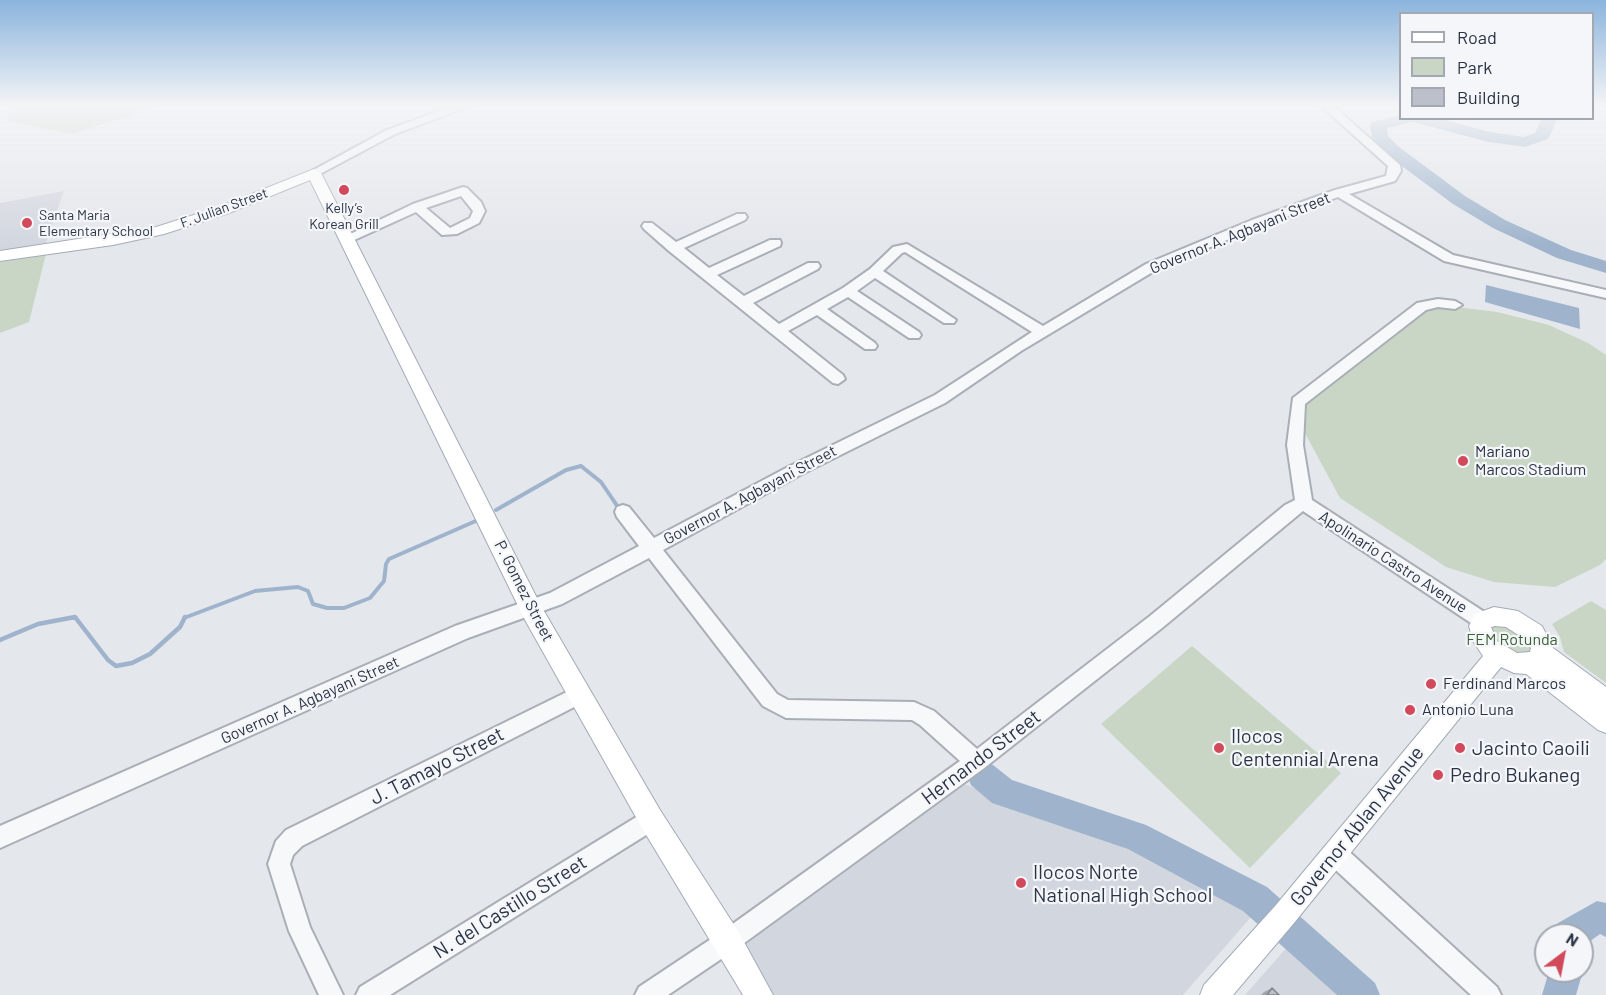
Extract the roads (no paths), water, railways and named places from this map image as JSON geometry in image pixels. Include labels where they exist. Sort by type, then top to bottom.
[{"type":"main road","name":"P. Gomez Street","points":[[314,173],[532,609],[651,819],[729,941],[759,995]]},
{"type":"main road","name":"F. Julian Street","points":[[0,256],[159,231],[224,210],[314,173]]},
{"type":"main road","points":[[1536,659],[1539,640],[1519,621],[1502,616],[1488,617],[1483,621],[1480,626],[1484,641],[1497,655],[1514,663],[1536,659],[1606,701]]},
{"type":"main road","name":"Governor Ablan Avenue","points":[[1214,995],[1279,922],[1497,655]]},
{"type":"main road","points":[[1536,659],[1606,722]]},
{"type":"street","name":"F. Julian Street","points":[[314,173],[355,151]]},
{"type":"street","name":"Governor A. Agbayani Street","points":[[0,837],[462,632],[514,612],[532,609],[570,592],[842,446],[940,399],[1042,332],[1151,267],[1256,223],[1339,193],[1387,181],[1394,175],[1394,165],[1378,151]]},
{"type":"street","points":[[1339,193],[1449,258],[1606,294]]},
{"type":"street","points":[[348,238],[417,207]]},
{"type":"street","points":[[674,248],[741,217]]},
{"type":"street","points":[[648,226],[838,379]]},
{"type":"street","points":[[707,274],[775,243]]},
{"type":"street","points":[[777,331],[848,291],[875,272],[898,250],[907,248],[1042,332]]},
{"type":"street","points":[[742,303],[813,266]]},
{"type":"street","points":[[875,272],[949,320]]},
{"type":"street","points":[[848,291],[914,335]]},
{"type":"street","points":[[1304,502],[1294,445],[1298,402],[1422,306],[1438,303],[1455,304]]},
{"type":"street","points":[[817,308],[870,346]]},
{"type":"street","name":"Apolinario Castro Avenue","points":[[1304,502],[1483,621]]},
{"type":"street","name":"Hernando Street","points":[[647,995],[729,941],[976,762],[1156,622],[1291,510],[1304,502]]},
{"type":"street","points":[[623,512],[770,700],[786,709],[914,711],[927,718],[976,762]]},
{"type":"street","name":"J. Tamayo Street","points":[[331,995],[300,931],[279,864],[284,849],[294,838],[579,695]]},
{"type":"street","name":"N. del Castillo Street","points":[[368,995],[651,819]]},
{"type":"street","points":[[1335,854],[1489,995]]},
{"type":"water","points":[[1486,285],[1579,308],[1580,329],[1485,302]]},
{"type":"waterway","points":[[1394,151],[1459,200],[1499,224],[1564,254],[1606,267]]},
{"type":"waterway","points":[[496,510],[566,470],[581,466],[601,482],[620,510]]},
{"type":"waterway","points":[[185,618],[255,591],[298,587],[308,591],[313,604],[327,608],[344,608],[370,598],[384,581],[386,564],[389,559],[478,520]]},
{"type":"waterway","points":[[0,640],[38,624],[70,618]]},
{"type":"waterway","points":[[70,618],[76,618]]},
{"type":"waterway","points":[[70,618],[76,618]]},
{"type":"waterway","points":[[76,618],[108,660],[116,666],[132,663],[150,654],[180,627],[185,618]]},
{"type":"waterway","points":[[982,775],[1003,792],[1135,836],[1255,899],[1363,995]]},
{"type":"waterway","points":[[1588,923],[1597,917],[1606,920]]},
{"type":"waterway","points":[[1559,995],[1562,983]]},
{"type":"place","name":"Kelly’s Korean Grill","points":[[344,190]]},
{"type":"place","name":"Santa Maria Elementary School","points":[[27,223]]},
{"type":"place","name":"Mariano Marcos Stadium","points":[[1463,461]]},
{"type":"place","name":"Ferdinand Marcos","points":[[1431,684]]},
{"type":"place","name":"Antonio Luna","points":[[1410,710]]},
{"type":"place","name":"Ilocos Centennial Arena","points":[[1219,748]]},
{"type":"place","name":"Jacinto Caoili","points":[[1460,748]]},
{"type":"place","name":"Pedro Bukaneg","points":[[1438,775]]},
{"type":"place","name":"Ilocos Norte National High School","points":[[1021,883]]},
{"type":"park label","name":"FEM Rotunda","points":[[1512,640]]}]
